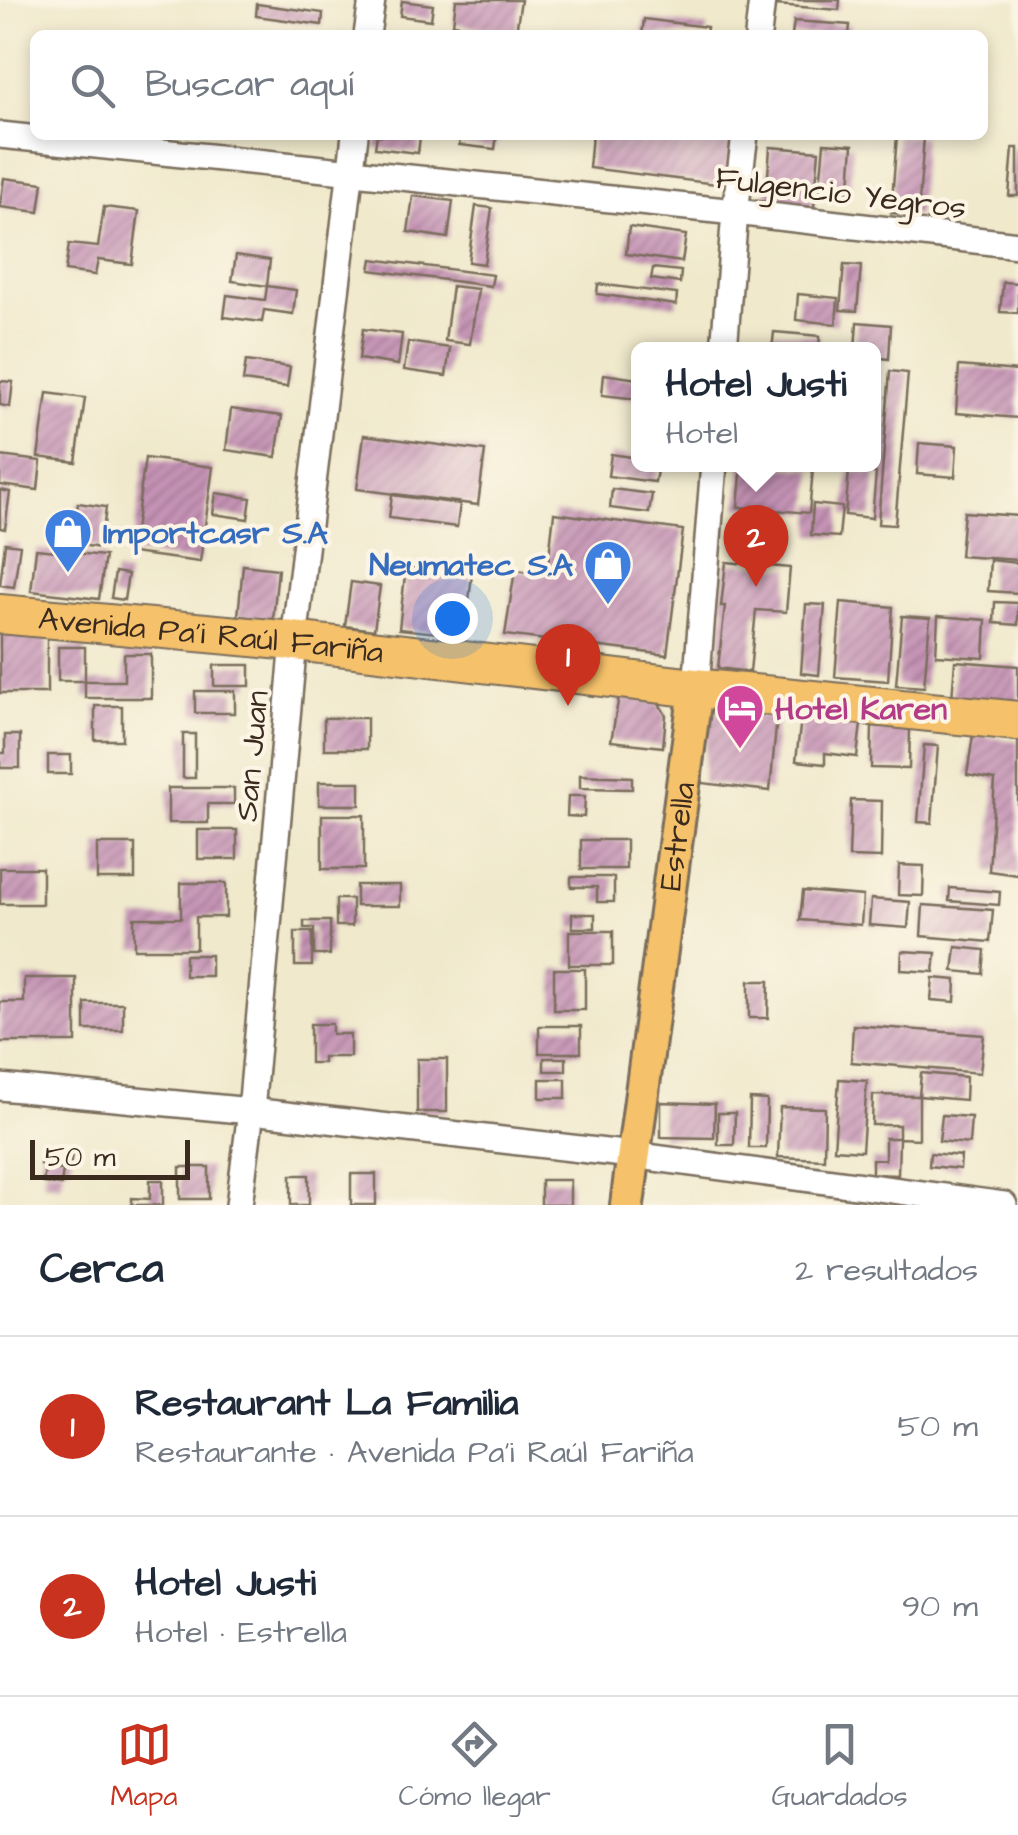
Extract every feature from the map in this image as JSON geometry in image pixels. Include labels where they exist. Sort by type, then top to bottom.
[{"type":"highway","name":"Avenida Pa'i Raúl Fariña","points":[[0,614],[294,641],[1018,721]]},
{"type":"main road","name":"Estrella","points":[[627,1205],[696,688]]},
{"type":"street","points":[[368,30],[372,0]]},
{"type":"street","points":[[759,30],[762,0]]},
{"type":"street","name":"Fulgencio Yegros","points":[[0,135],[30,138]]},
{"type":"street","name":"Fulgencio Yegros","points":[[47,140],[735,212],[1018,246]]},
{"type":"street","name":"San Juan","points":[[239,1205],[294,641],[354,140]]},
{"type":"street","points":[[725,342],[744,140]]},
{"type":"street","name":"Estrella","points":[[696,688],[713,472]]},
{"type":"street","points":[[0,1087],[632,1155],[1004,1205]]},
{"type":"building","points":[[456,0],[521,0],[516,30],[453,24]]},
{"type":"building","points":[[778,0],[840,0],[839,10],[777,5]]},
{"type":"building","points":[[402,1],[433,5],[431,20],[400,16]]},
{"type":"building","points":[[257,4],[323,13],[322,25],[256,16]]},
{"type":"building","points":[[644,19],[707,27],[707,30],[643,30]]},
{"type":"building","points":[[794,21],[850,25],[850,30],[793,30]]},
{"type":"building","points":[[376,140],[420,140],[418,153],[375,148]]},
{"type":"building","points":[[460,140],[496,140],[495,149],[459,145]]},
{"type":"building","points":[[592,140],[732,140],[727,178],[716,184],[589,168]]},
{"type":"building","points":[[897,140],[924,140],[918,215],[891,213]]},
{"type":"building","points":[[824,143],[853,145],[849,200],[819,197]]},
{"type":"building","points":[[770,147],[819,151],[814,207],[766,203]]},
{"type":"building","points":[[1013,148],[1018,148],[1018,196],[1009,196]]},
{"type":"building","points":[[4,178],[43,183],[39,212],[0,207]]},
{"type":"building","points":[[413,196],[453,201],[448,238],[408,232]]},
{"type":"building","points":[[476,206],[492,208],[484,264],[468,262]]},
{"type":"building","points":[[104,207],[139,211],[132,264],[98,260],[95,275],[65,271],[69,244],[98,247]]},
{"type":"building","points":[[629,227],[686,235],[682,262],[626,254]]},
{"type":"building","points":[[236,255],[270,260],[267,286],[232,281]]},
{"type":"building","points":[[372,259],[493,275],[491,286],[370,270]]},
{"type":"building","points":[[844,265],[861,266],[857,311],[840,310]]},
{"type":"building","points":[[653,268],[681,271],[680,283],[651,279]]},
{"type":"building","points":[[1003,282],[1018,283],[1018,313],[1000,312]]},
{"type":"building","points":[[598,284],[677,294],[676,305],[597,294]]},
{"type":"building","points":[[267,286],[296,290],[293,314],[264,310],[262,322],[224,317],[227,295],[265,300]]},
{"type":"building","points":[[452,286],[478,289],[470,344],[445,341]]},
{"type":"building","points":[[798,294],[838,298],[836,324],[796,320]]},
{"type":"building","points":[[857,322],[891,325],[889,359],[881,358],[881,342],[856,342]]},
{"type":"building","points":[[363,329],[402,334],[398,365],[359,359]]},
{"type":"building","points":[[774,332],[820,336],[820,342],[773,342]]},
{"type":"building","points":[[408,342],[450,348],[446,376],[404,370]]},
{"type":"building","points":[[246,361],[290,367],[287,387],[243,381]]},
{"type":"building","points":[[959,366],[1018,371],[1018,418],[956,413]]},
{"type":"building","points":[[890,371],[908,373],[895,525],[878,524]]},
{"type":"building","points":[[604,374],[631,378],[631,398],[602,395]]},
{"type":"building","points":[[0,381],[13,382],[10,407],[0,405]]},
{"type":"building","points":[[47,393],[85,398],[76,462],[38,457]]},
{"type":"building","points":[[231,409],[282,416],[276,457],[226,450]]},
{"type":"building","points":[[364,435],[485,451],[478,505],[357,489]]},
{"type":"building","points":[[919,443],[957,446],[955,477],[917,474]]},
{"type":"building","points":[[611,454],[631,457],[631,472],[657,472],[655,482],[608,476]]},
{"type":"building","points":[[0,456],[41,461],[38,490],[0,485]]},
{"type":"building","points":[[145,458],[213,467],[200,562],[132,553]]},
{"type":"building","points":[[741,472],[813,472],[809,513],[738,507]]},
{"type":"building","points":[[849,472],[876,473],[872,518],[845,515]]},
{"type":"building","points":[[612,489],[652,494],[649,513],[610,508]]},
{"type":"building","points":[[0,490],[10,492],[5,529],[0,528]]},
{"type":"building","points":[[216,493],[251,498],[248,519],[213,514]]},
{"type":"building","points":[[392,495],[460,504],[457,527],[389,518]]},
{"type":"building","points":[[78,503],[106,507],[101,548],[73,544]]},
{"type":"building","points":[[813,504],[842,507],[839,537],[811,535]]},
{"type":"building","points":[[964,512],[1018,516],[1018,560],[960,556]]},
{"type":"building","name":"Neumatec S.A","points":[[554,513],[683,530],[667,655],[505,635],[515,570],[547,574]]},
{"type":"building","points":[[5,543],[20,545],[14,587],[0,585]]},
{"type":"building","name":"Importcasr S.A","points":[[36,549],[105,556],[99,599],[31,591]]},
{"type":"building","points":[[990,560],[1018,563],[1018,593],[988,591]]},
{"type":"building","points":[[726,562],[790,568],[786,612],[756,610],[750,672],[718,668]]},
{"type":"building","points":[[243,565],[278,569],[273,620],[238,616]]},
{"type":"building","points":[[406,566],[472,574],[465,636],[399,629]]},
{"type":"building","points":[[115,572],[128,574],[124,600],[111,598]]},
{"type":"building","points":[[351,582],[380,586],[374,630],[345,626]]},
{"type":"building","points":[[841,602],[893,607],[888,681],[835,677]]},
{"type":"building","points":[[995,602],[1018,603],[1018,625],[994,623]]},
{"type":"building","points":[[806,604],[825,605],[819,675],[801,673]]},
{"type":"building","points":[[902,616],[930,618],[924,687],[896,685]]},
{"type":"building","points":[[938,616],[986,620],[984,658],[936,655]]},
{"type":"building","points":[[0,632],[47,632],[47,693],[0,693]]},
{"type":"building","points":[[58,647],[85,647],[85,681],[58,681]]},
{"type":"building","points":[[124,654],[151,654],[151,698],[85,698],[85,681],[124,681]]},
{"type":"building","points":[[955,661],[1018,666],[1018,706],[952,699]]},
{"type":"building","points":[[214,665],[250,665],[250,686],[214,686]]},
{"type":"building","points":[[195,691],[235,691],[235,713],[195,713]]},
{"type":"building","points":[[619,696],[658,702],[666,715],[663,747],[611,741]]},
{"type":"building","points":[[95,706],[122,706],[122,740],[95,740]]},
{"type":"building","name":"Hotel Karen","points":[[709,710],[777,716],[770,791],[702,783]]},
{"type":"building","points":[[324,718],[367,718],[367,749],[324,749]]},
{"type":"building","points":[[801,718],[861,724],[857,757],[825,753],[825,764],[796,761]]},
{"type":"building","points":[[872,726],[910,727],[909,769],[871,768]]},
{"type":"building","points":[[183,734],[195,734],[195,778],[183,778]]},
{"type":"building","points":[[5,735],[20,735],[20,768],[0,768]]},
{"type":"building","points":[[973,735],[1018,741],[1018,875],[989,871],[995,780],[967,775]]},
{"type":"building","points":[[924,745],[938,746],[932,823],[918,822]]},
{"type":"building","points":[[48,755],[71,755],[71,774],[48,774]]},
{"type":"building","points":[[580,775],[632,777],[632,789],[580,788]]},
{"type":"building","points":[[319,782],[360,782],[360,805],[319,805]]},
{"type":"building","points":[[168,788],[234,788],[234,804],[208,804],[208,823],[168,823]]},
{"type":"building","points":[[568,796],[585,796],[584,817],[567,816]]},
{"type":"building","points":[[851,800],[882,801],[881,858],[849,857]]},
{"type":"building","points":[[322,815],[364,815],[364,869],[322,869]]},
{"type":"building","points":[[198,830],[237,830],[237,859],[198,859]]},
{"type":"building","points":[[581,840],[626,840],[626,869],[581,869]]},
{"type":"building","points":[[97,844],[135,844],[135,879],[97,879]]},
{"type":"building","points":[[899,865],[924,866],[923,896],[898,895]]},
{"type":"building","points":[[0,868],[42,868],[42,904],[0,904]]},
{"type":"building","points":[[571,877],[614,877],[614,902],[597,902],[597,887],[571,887]]},
{"type":"building","points":[[181,883],[226,883],[226,917],[196,917],[196,949],[134,949],[134,918],[181,918]]},
{"type":"building","points":[[356,885],[400,885],[400,906],[356,906]]},
{"type":"building","points":[[950,888],[1000,892],[999,905],[949,901]]},
{"type":"building","points":[[803,891],[863,896],[861,925],[800,920]]},
{"type":"building","points":[[336,899],[352,899],[352,926],[336,926]]},
{"type":"building","points":[[871,899],[910,902],[908,928],[869,925]]},
{"type":"building","points":[[923,905],[993,910],[990,942],[921,936]]},
{"type":"building","points":[[572,914],[595,914],[595,928],[572,928]]},
{"type":"building","points":[[304,921],[330,921],[330,955],[314,955],[314,928],[304,928]]},
{"type":"building","points":[[569,931],[613,931],[613,965],[569,965]]},
{"type":"building","points":[[295,932],[312,932],[312,966],[295,966]]},
{"type":"building","points":[[956,947],[985,950],[983,974],[953,971]]},
{"type":"building","points":[[902,951],[936,953],[934,972],[901,970]]},
{"type":"building","points":[[185,955],[211,955],[211,976],[185,976]]},
{"type":"building","points":[[554,969],[585,969],[585,1010],[554,1010]]},
{"type":"building","points":[[24,978],[76,978],[76,1042],[0,1042],[0,1002],[24,1002]]},
{"type":"building","points":[[933,978],[956,980],[955,1002],[931,1000]]},
{"type":"building","points":[[749,981],[769,981],[768,1018],[749,1018]]},
{"type":"building","points":[[85,1003],[123,1003],[123,1030],[85,1030]]},
{"type":"building","points":[[310,1024],[332,1024],[332,1034],[350,1034],[350,1057],[323,1057],[323,1063],[310,1063]]},
{"type":"building","points":[[853,1025],[984,1035],[980,1073],[851,1062]]},
{"type":"building","points":[[539,1026],[581,1026],[581,1053],[539,1053]]},
{"type":"building","points":[[544,1058],[566,1058],[566,1071],[544,1071]]},
{"type":"building","points":[[417,1059],[447,1059],[447,1112],[417,1112]]},
{"type":"building","points":[[921,1073],[966,1077],[965,1100],[919,1096]]},
{"type":"building","points":[[540,1079],[566,1079],[566,1098],[540,1098]]},
{"type":"building","points":[[839,1079],[867,1081],[862,1151],[834,1149]]},
{"type":"building","points":[[873,1095],[919,1096],[919,1139],[899,1138],[899,1125],[872,1125]]},
{"type":"building","points":[[750,1099],[767,1100],[766,1148],[749,1148]]},
{"type":"building","points":[[661,1102],[715,1104],[714,1138],[661,1137]]},
{"type":"building","points":[[780,1107],[825,1108],[824,1159],[778,1157]]},
{"type":"building","points":[[718,1113],[735,1113],[734,1145],[718,1145]]},
{"type":"building","points":[[942,1115],[971,1117],[969,1144],[939,1141]]},
{"type":"building","points":[[885,1138],[899,1138],[898,1175],[872,1174],[872,1159],[885,1160]]},
{"type":"building","points":[[42,1150],[72,1153],[70,1168],[40,1165]]},
{"type":"building","points":[[930,1153],[961,1156],[960,1169],[929,1166]]},
{"type":"building","points":[[180,1167],[209,1167],[209,1199],[180,1199]]},
{"type":"building","points":[[45,1168],[63,1170],[61,1185],[43,1183]]},
{"type":"building","points":[[351,1174],[376,1174],[376,1205],[351,1205]]},
{"type":"building","points":[[291,1175],[309,1175],[309,1205],[291,1205]]},
{"type":"building","points":[[150,1180],[163,1180],[163,1205],[132,1205],[132,1198],[150,1199]]},
{"type":"building","points":[[541,1180],[570,1180],[570,1205],[541,1205]]},
{"type":"place","name":"Importcasr S.A","points":[[68,574]]},
{"type":"place","name":"Hotel Justi","points":[[756,587]]},
{"type":"place","name":"Neumatec S.A","points":[[608,606]]},
{"type":"place","name":"Restaurant La Familia","points":[[568,706]]},
{"type":"place","name":"Hotel Karen","points":[[740,750]]}]
